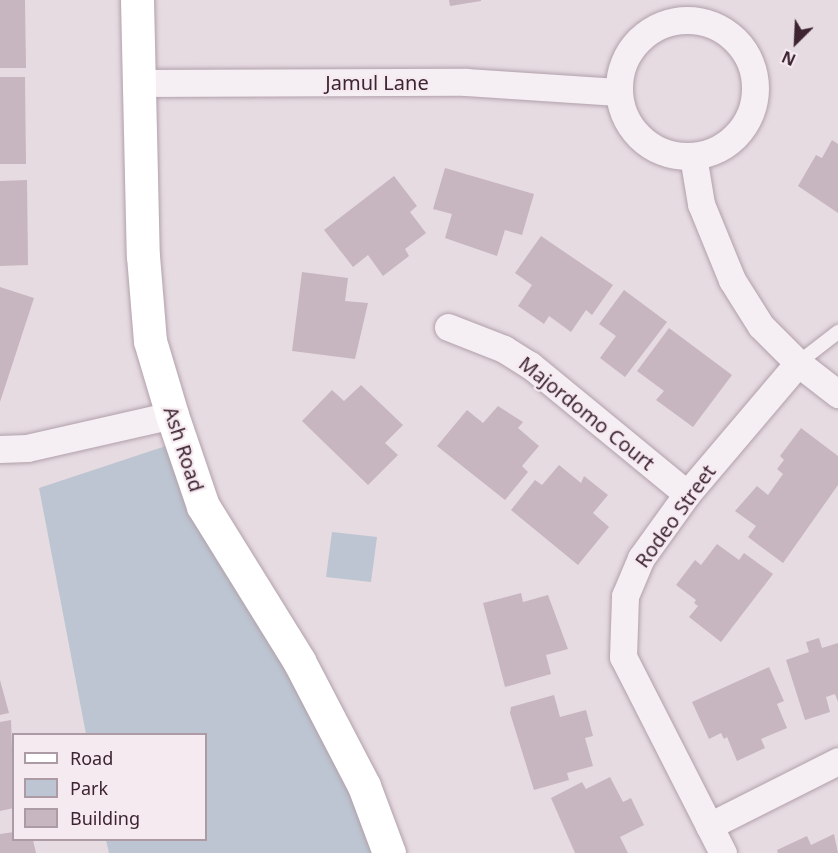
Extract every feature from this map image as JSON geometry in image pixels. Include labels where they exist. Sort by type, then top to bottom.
[{"type":"main road","name":"Ash Road","points":[[137,0],[136,83],[150,341],[202,506],[299,661],[364,786],[389,853]]},
{"type":"street","points":[[696,10],[734,38],[747,56],[754,88],[747,120],[734,138],[715,150],[693,156],[672,154],[652,146],[635,132],[623,114],[618,92],[620,69],[631,47],[648,31],[696,10]]},
{"type":"street","name":"Jamul Lane","points":[[136,83],[466,82],[618,92]]},
{"type":"street","points":[[693,156],[701,204],[732,280],[760,326],[798,363],[838,394]]},
{"type":"street","name":"Majordomo Court","points":[[448,327],[504,349],[531,365],[687,494]]},
{"type":"street","name":"Rodeo Street","points":[[723,853],[623,657],[625,596],[641,558],[687,494],[798,363]]},
{"type":"street","points":[[0,449],[27,448],[172,415]]},
{"type":"street","points":[[709,826],[838,761]]},
{"type":"lane","points":[[798,363],[838,332]]},
{"type":"green space","points":[[181,441],[389,853],[109,853],[106,841],[207,841],[207,733],[86,733],[39,488]]},
{"type":"green space","points":[[332,532],[377,537],[371,582],[326,577]]},
{"type":"building","points":[[0,0],[25,0],[26,68],[0,68]]},
{"type":"building","points":[[449,0],[481,0],[481,1],[450,6]]},
{"type":"building","points":[[0,77],[25,77],[26,164],[0,164]]},
{"type":"building","points":[[832,140],[838,144],[838,213],[798,186],[816,155],[822,158]]},
{"type":"building","points":[[445,168],[534,194],[522,235],[505,230],[497,256],[445,238],[452,214],[433,209]]},
{"type":"building","points":[[394,176],[417,206],[410,212],[426,233],[405,249],[409,256],[383,276],[368,255],[353,267],[324,230]]},
{"type":"building","points":[[27,180],[28,265],[0,266],[0,181]]},
{"type":"building","points":[[541,236],[613,285],[592,315],[586,310],[571,332],[549,316],[544,324],[518,306],[532,285],[515,273]]},
{"type":"building","points":[[302,272],[348,278],[345,301],[368,303],[355,359],[292,351]]},
{"type":"building","points":[[0,287],[34,298],[0,402]]},
{"type":"building","points":[[624,290],[667,322],[625,377],[600,358],[616,336],[599,324]]},
{"type":"building","points":[[669,328],[732,375],[693,427],[656,400],[664,391],[637,371]]},
{"type":"building","points":[[361,385],[403,425],[385,443],[398,455],[368,485],[302,421],[332,390],[344,401]]},
{"type":"building","points":[[498,406],[523,422],[518,428],[539,446],[522,466],[528,472],[505,500],[437,446],[467,410],[483,423]]},
{"type":"building","points":[[801,428],[838,456],[838,485],[783,563],[748,537],[756,526],[735,511],[757,486],[768,495],[783,474],[777,469],[784,460],[780,456]]},
{"type":"building","points":[[559,465],[581,483],[584,476],[608,495],[593,513],[609,527],[578,565],[511,510],[535,480],[542,485]]},
{"type":"building","points":[[717,544],[739,560],[744,553],[773,574],[721,642],[689,617],[698,606],[694,603],[696,600],[676,585],[695,560],[701,565]]},
{"type":"building","points":[[521,593],[523,602],[548,595],[568,649],[546,655],[551,674],[505,687],[483,603]]},
{"type":"building","points":[[819,638],[822,648],[838,643],[838,702],[835,694],[826,697],[830,712],[805,720],[786,660],[809,652],[806,642]]},
{"type":"building","points":[[769,667],[784,701],[777,704],[787,728],[761,739],[765,748],[737,761],[727,737],[724,739],[721,733],[709,739],[692,702]]},
{"type":"building","points":[[0,680],[9,713],[0,715]]},
{"type":"building","points":[[554,695],[560,717],[586,710],[593,736],[585,738],[593,766],[567,773],[569,780],[534,790],[510,713],[511,707]]},
{"type":"building","points":[[11,720],[12,808],[0,811],[0,722]]},
{"type":"building","points":[[610,777],[623,802],[631,798],[644,825],[620,837],[628,853],[575,853],[551,798],[582,782],[586,789]]},
{"type":"building","points":[[12,832],[12,841],[33,841],[36,853],[0,853],[0,834]]},
{"type":"building","points":[[834,834],[838,853],[778,853],[777,850],[807,836],[811,845]]}]
